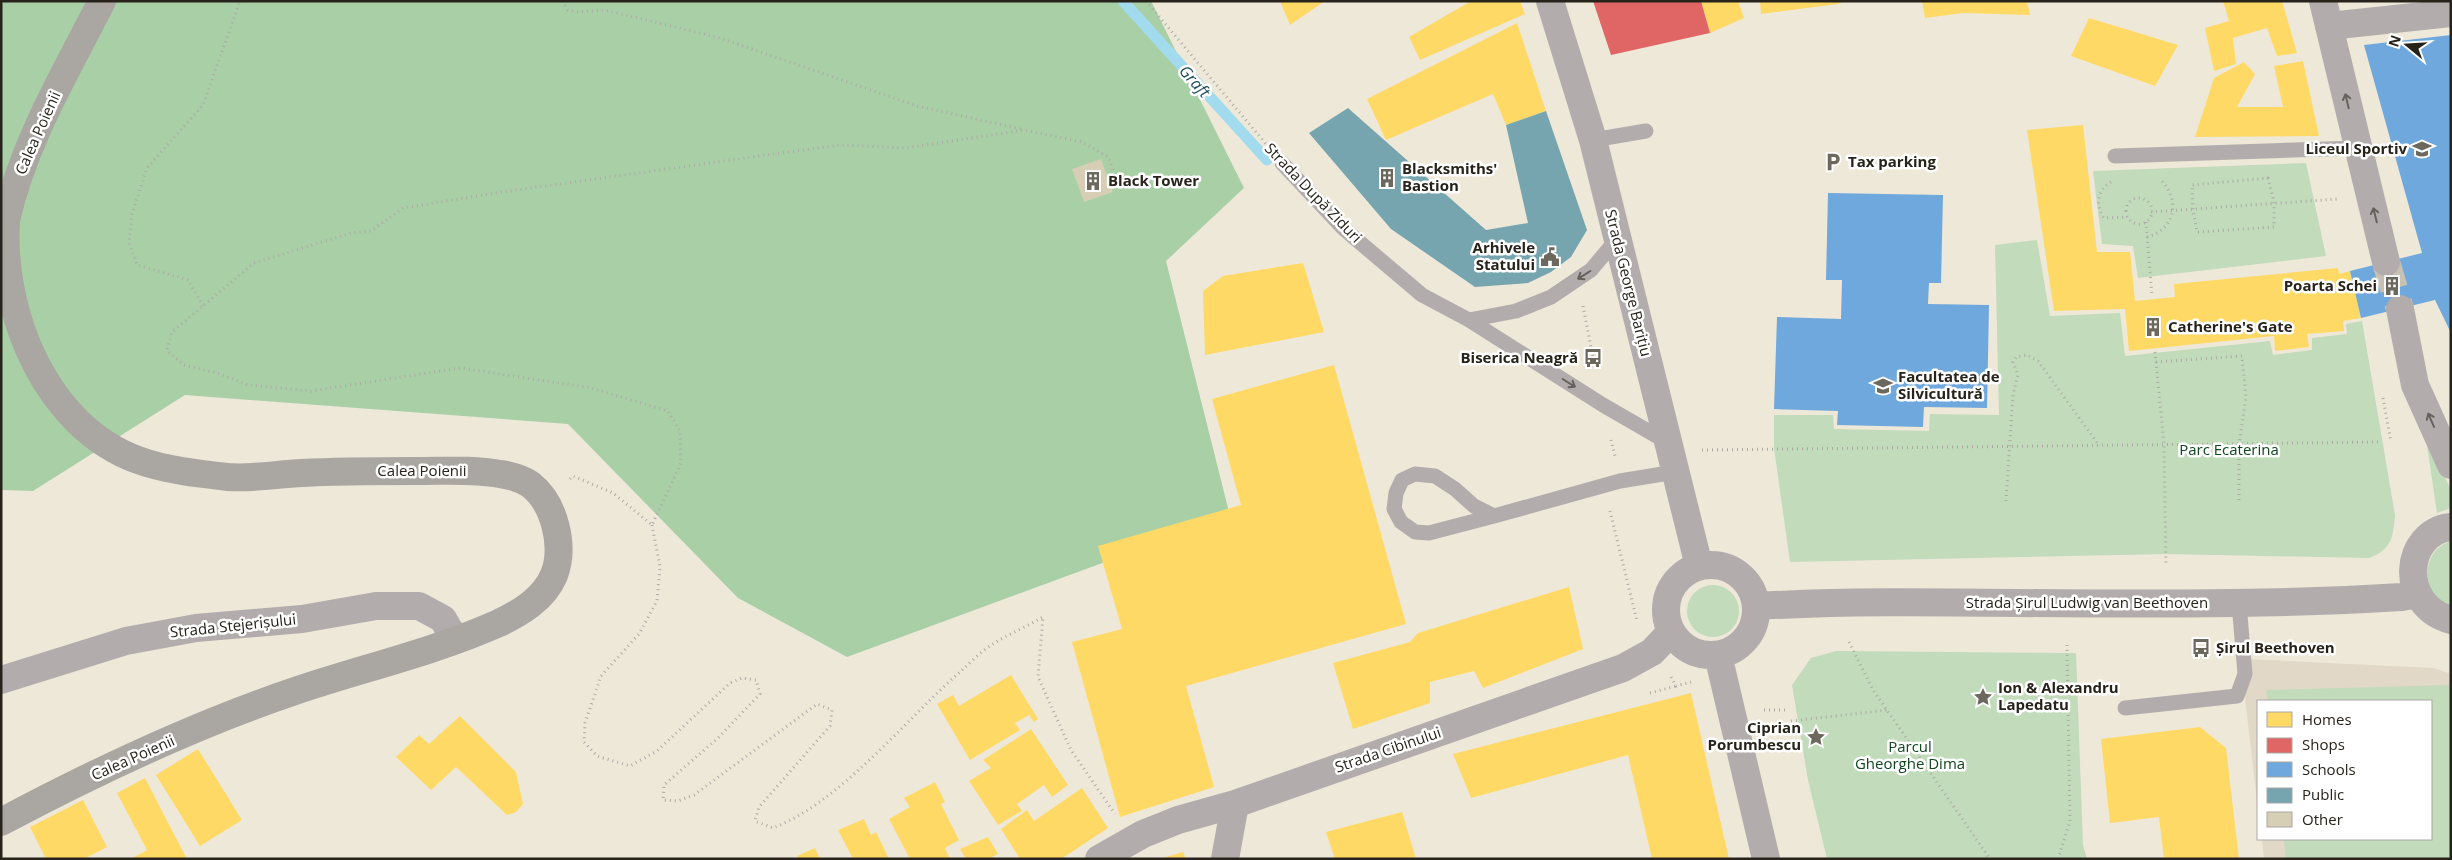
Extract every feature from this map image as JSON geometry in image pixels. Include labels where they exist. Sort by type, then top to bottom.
[{"type":"main road","name":"Calea Poienii","points":[[1,822],[101,772],[251,707],[455,640],[524,611],[553,577],[559,551],[554,522],[547,503],[529,483],[502,474],[477,472],[338,471],[232,477],[138,460],[100,440],[66,414],[35,375],[6,296],[3,265],[5,224],[19,171],[43,114],[102,1]]},
{"type":"street","name":"Strada George Barițiu","points":[[1550,1],[1593,140],[1666,442],[1699,566]]},
{"type":"street","points":[[2386,262],[2326,14],[2451,13]]},
{"type":"street","points":[[2400,309],[2415,385],[2451,465]]},
{"type":"street","points":[[2451,527],[2432,535],[2420,547],[2414,562],[2412,578],[2416,594],[2426,607],[2439,616],[2451,620]]},
{"type":"street","points":[[1720,565],[1733,570],[1750,586],[1757,606],[1756,619],[1751,632],[1742,643],[1731,651],[1718,655],[1704,655],[1691,651],[1680,643],[1671,632],[1666,602],[1672,588],[1681,576],[1699,566],[1720,565]]},
{"type":"street","name":"Strada Șirul Ludwig van Beethoven","points":[[1757,606],[1846,602],[2312,602],[2402,597],[2416,594]]},
{"type":"street","name":"Strada Stejerișului","points":[[1,680],[126,641],[196,628],[302,619],[376,606],[419,606],[443,619],[455,640]]},
{"type":"street","name":"Strada Cibinului","points":[[1099,859],[1128,842],[1178,820],[1235,804],[1623,668],[1652,652],[1671,632]]},
{"type":"street","points":[[1718,655],[1766,859]]},
{"type":"street","points":[[1225,859],[1235,804]]},
{"type":"lane","points":[[1593,140],[1646,131]]},
{"type":"lane","points":[[2115,156],[2358,148]]},
{"type":"lane","name":"Strada După Ziduri","points":[[1282,163],[1344,230],[1422,295],[1469,320],[1603,405],[1666,442]]},
{"type":"lane","points":[[1469,320],[1516,311],[1551,297],[1591,270],[1617,239]]},
{"type":"lane","points":[[1494,516],[1474,506],[1455,489],[1435,476],[1415,474],[1402,480],[1396,493],[1394,509],[1401,522],[1416,532],[1429,533],[1494,516],[1620,482],[1675,472]]},
{"type":"lane","points":[[2125,708],[2237,696],[2245,674],[2239,603]]},
{"type":"path","points":[[203,306],[188,280],[137,265],[129,242],[132,214],[148,168],[203,105],[240,1]]},
{"type":"path","points":[[562,1],[568,10],[576,12],[605,10],[720,38],[917,106],[1082,142],[1108,157],[1118,185]]},
{"type":"path","name":"Strada După Ziduri","points":[[1146,1],[1282,163]]},
{"type":"path","points":[[1024,130],[906,148],[839,144],[403,208],[371,231],[351,233],[254,263],[172,332],[167,351],[184,365],[220,374],[248,385],[310,391],[460,368],[591,388],[668,411],[680,431],[681,463],[652,525],[660,567],[657,601],[639,634],[601,676],[585,723],[584,742],[597,756],[630,766],[657,751],[730,683],[742,678],[756,680],[760,694],[748,708],[718,738],[664,785],[663,800],[678,801],[694,795],[722,776],[817,704],[832,710],[830,726],[759,807],[755,821],[772,828],[793,820],[834,789],[990,646],[1043,617],[1038,677],[1071,750],[1123,824],[1128,842]]},
{"type":"path","points":[[2268,178],[2274,202],[2274,227],[2197,232],[2193,210],[2192,185],[2268,178]]},
{"type":"path","points":[[2147,237],[2163,231],[2174,210],[2173,199],[2160,179]]},
{"type":"path","points":[[2116,180],[2107,184],[2102,192],[2098,201],[2098,210],[2104,218],[2127,217],[2134,222],[2146,222]]},
{"type":"path","points":[[2127,217],[2128,204],[2138,198],[2150,204],[2152,212],[2146,222],[2152,296]]},
{"type":"path","points":[[2152,212],[2342,198]]},
{"type":"path","points":[[1578,278],[1620,482],[1608,502],[1637,617],[1636,633],[1676,686],[1692,681],[1694,691]]},
{"type":"path","points":[[2155,352],[2164,444],[2166,566]]},
{"type":"path","points":[[2006,501],[2013,395],[2018,375],[2013,362],[2016,357],[2027,355],[2038,361],[2098,445]]},
{"type":"path","points":[[2156,362],[2242,356],[2246,398],[2238,444],[2239,502]]},
{"type":"path","points":[[1702,450],[2382,442]]},
{"type":"path","points":[[547,503],[573,476],[613,493],[652,525]]},
{"type":"path","points":[[1849,642],[1873,690],[1990,859]]},
{"type":"path","points":[[2058,859],[2070,821],[2066,645]]},
{"type":"path","points":[[1791,721],[1888,710]]},
{"type":"shaded area","points":[[2245,659],[2434,668],[2451,674],[2451,859],[2264,859],[2262,840],[2432,840],[2432,700],[2257,700],[2257,801],[2244,689]]},
{"type":"green space","points":[[1,1],[1151,1],[1244,188],[1166,261],[1230,516],[847,657],[738,598],[568,424],[185,395],[33,491],[1,490]]},
{"type":"green space","points":[[2306,163],[2326,256],[2138,278],[2133,246],[2102,244],[2093,171]]},
{"type":"green space","name":"Parc Ecaterina","points":[[2037,240],[2050,316],[2120,313],[2125,356],[2270,341],[2273,355],[2312,350],[2312,338],[2347,334],[2346,324],[2362,321],[2395,515],[2392,536],[2387,547],[2377,555],[2369,558],[2166,554],[1790,562],[1774,448],[1774,415],[1833,415],[1834,429],[1929,431],[1930,414],[1999,415],[1995,245]]},
{"type":"green space","points":[[2426,438],[2451,490],[2451,508],[2437,513]]},
{"type":"green space","points":[[2451,541],[2451,607],[2441,602],[2433,594],[2427,574],[2433,554],[2441,546]]},
{"type":"green space","points":[[1708,585],[1718,585],[1732,592],[1739,606],[1739,616],[1732,630],[1718,637],[1708,637],[1698,633],[1691,626],[1687,616],[1687,606],[1691,596],[1698,589]]},
{"type":"green space","name":"Parcul Gheorghe Dima","points":[[1836,651],[2076,653],[2083,845],[2087,859],[1827,859],[1808,780],[1792,685],[1811,658]]},
{"type":"green space","points":[[2451,685],[2451,859],[2286,859],[2284,840],[2432,840],[2432,700],[2268,700],[2266,690]]},
{"type":"building: Homes","points":[[1280,1],[1325,1],[1290,25]]},
{"type":"building: Homes","points":[[1471,1],[1520,1],[1525,14],[1420,60],[1409,37]]},
{"type":"building: Homes","points":[[1701,1],[1738,1],[1744,18],[1710,33]]},
{"type":"building: Homes","points":[[1760,1],[1845,1],[1838,4],[1761,14]]},
{"type":"building: Homes","points":[[1922,1],[2027,1],[2030,15],[1963,13],[1925,18]]},
{"type":"building: Homes","points":[[2223,1],[2282,1],[2297,53],[2277,56],[2267,28],[2233,38],[2236,64],[2214,71],[2205,28],[2229,21]]},
{"type":"building: Homes","points":[[2089,18],[2178,45],[2155,86],[2071,56]]},
{"type":"building: Homes","points":[[1517,23],[1546,111],[1506,125],[1493,94],[1386,140],[1367,99]]},
{"type":"building: Homes","points":[[2303,61],[2319,136],[2195,137],[2214,78],[2244,62],[2255,74],[2237,107],[2283,107],[2274,66]]},
{"type":"building: Homes","points":[[2083,125],[2097,252],[2130,252],[2135,301],[2175,297],[2174,284],[2338,268],[2339,274],[2350,271],[2361,318],[2343,321],[2344,331],[2307,334],[2309,347],[2275,351],[2274,336],[2129,351],[2125,309],[2054,311],[2027,130]]},
{"type":"building: Homes","points":[[1303,263],[1324,332],[1205,355],[1203,291],[1223,276]]},
{"type":"building: Homes","points":[[1334,365],[1406,624],[1186,686],[1214,787],[1120,817],[1072,642],[1122,629],[1098,546],[1241,505],[1212,399]]},
{"type":"building: Homes","points":[[1569,587],[1583,649],[1483,688],[1474,671],[1430,682],[1430,703],[1353,729],[1333,663],[1410,642],[1418,633]]},
{"type":"building: Homes","points":[[1011,675],[1038,719],[1034,722],[1029,715],[1015,723],[1020,730],[970,760],[937,704],[953,695],[959,706]]},
{"type":"building: Homes","points":[[1691,693],[1729,859],[1652,859],[1628,755],[1471,798],[1453,754]]},
{"type":"building: Homes","points":[[460,716],[516,772],[523,804],[516,812],[507,815],[456,767],[431,790],[396,757],[419,735],[429,744]]},
{"type":"building: Homes","points":[[2200,727],[2226,748],[2239,859],[2164,859],[2159,817],[2110,823],[2101,739]]},
{"type":"building: Homes","points":[[1031,729],[1068,785],[1052,797],[1044,785],[1017,804],[1022,811],[998,825],[969,781],[991,768],[983,760]]},
{"type":"building: Homes","points":[[198,749],[242,820],[200,846],[156,775]]},
{"type":"building: Homes","points":[[145,778],[187,859],[131,859],[147,850],[117,793]]},
{"type":"building: Homes","points":[[935,782],[945,802],[941,804],[959,840],[945,848],[950,859],[910,859],[889,819],[910,807],[904,798]]},
{"type":"building: Homes","points":[[1082,788],[1108,828],[1061,859],[1020,859],[1001,829],[1027,810],[1034,821]]},
{"type":"building: Homes","points":[[83,800],[107,847],[84,859],[46,859],[30,827]]},
{"type":"building: Homes","points":[[1402,812],[1416,859],[1335,859],[1326,832]]},
{"type":"building: Homes","points":[[864,819],[871,835],[876,832],[889,859],[853,859],[838,830]]},
{"type":"building: Homes","points":[[988,837],[998,854],[992,857],[993,859],[966,859],[960,849]]},
{"type":"building: Homes","points":[[815,848],[820,859],[798,859],[797,856]]},
{"type":"building: Homes","points":[[1183,852],[1186,859],[1163,859],[1163,858]]},
{"type":"building: Shops","points":[[1593,1],[1701,1],[1710,33],[1611,55]]},
{"type":"building: Schools","name":"Liceul Sportiv","points":[[2451,35],[2451,333],[2435,300],[2361,318],[2350,271],[2422,253],[2364,45]]},
{"type":"building: Schools","points":[[1828,193],[1943,195],[1941,283],[1929,283],[1928,304],[1989,305],[1987,408],[1924,407],[1923,427],[1837,425],[1838,411],[1774,409],[1777,317],[1841,319],[1842,280],[1826,280]]},
{"type":"building: Public","name":"Blacksmiths' Bastion","points":[[1348,108],[1486,230],[1528,223],[1506,125],[1546,111],[1587,230],[1571,257],[1551,272],[1528,283],[1475,287],[1391,229],[1309,133]]},
{"type":"building: Other","name":"Black Tower","points":[[1101,159],[1113,192],[1084,202],[1072,169]]},
{"type":"waterway","name":"Graft","points":[[1123,1],[1267,160]]},
{"type":"tunnel","points":[[2386,262],[2400,309]]},
{"type":"place","name":"Liceul Sportiv","points":[[2422,149]]},
{"type":"place","name":"Tax parking","points":[[1833,162]]},
{"type":"place","name":"Blacksmiths' Bastion","points":[[1387,178]]},
{"type":"place","name":"Black Tower","points":[[1093,181]]},
{"type":"place","name":"Arhivele Statului","points":[[1550,257]]},
{"type":"place","name":"Poarta Schei","points":[[2392,286]]},
{"type":"place","name":"Catherine's Gate","points":[[2153,327]]},
{"type":"place","name":"Biserica Neagră","points":[[1593,358]]},
{"type":"place","name":"Facultatea de Silvicultură","points":[[1883,386]]},
{"type":"place","name":"Șirul Beethoven","points":[[2201,648]]},
{"type":"place","name":"Ion & Alexandru Lapedatu","points":[[1983,697]]},
{"type":"place","name":"Ciprian Porumbescu","points":[[1816,737]]}]
